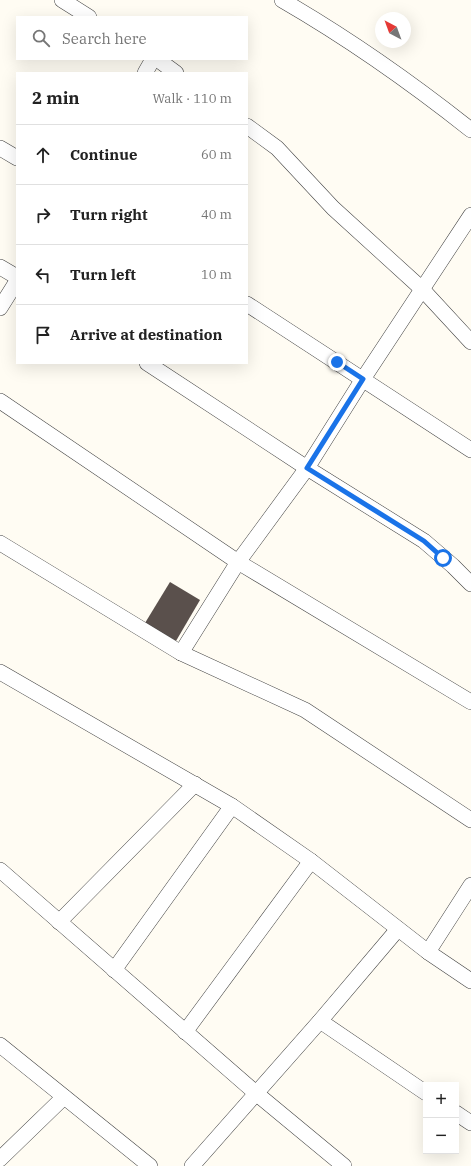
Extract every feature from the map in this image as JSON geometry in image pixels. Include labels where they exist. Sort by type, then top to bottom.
[{"type":"street","points":[[62,0],[87,16]]},
{"type":"street","points":[[282,0],[308,15],[378,62],[471,130]]},
{"type":"street","points":[[146,72],[152,60]]},
{"type":"street","points":[[158,60],[175,72]]},
{"type":"street","points":[[248,127],[277,148],[333,208],[422,289],[471,342]]},
{"type":"street","points":[[0,148],[16,157]]},
{"type":"street","points":[[181,654],[238,562],[307,468],[363,379],[471,215]]},
{"type":"street","points":[[0,267],[16,276]]},
{"type":"street","points":[[0,308],[16,283]]},
{"type":"street","points":[[248,305],[471,450]]},
{"type":"street","points":[[149,364],[307,468],[424,541],[471,584]]},
{"type":"street","points":[[0,401],[238,562],[471,702]]},
{"type":"street","points":[[0,543],[181,654],[305,710],[471,820]]},
{"type":"street","points":[[0,672],[232,806],[311,861],[428,952],[471,981]]},
{"type":"street","points":[[59,922],[195,784]]},
{"type":"street","points":[[114,970],[232,806]]},
{"type":"street","points":[[185,1032],[311,861]]},
{"type":"street","points":[[0,870],[257,1094],[344,1166]]},
{"type":"street","points":[[428,952],[471,885]]},
{"type":"street","points":[[192,1166],[257,1094],[398,929]]},
{"type":"street","points":[[320,1021],[423,1091]]},
{"type":"street","points":[[0,1045],[150,1166]]},
{"type":"street","points":[[0,1159],[64,1097]]},
{"type":"street","points":[[459,1115],[471,1123]]},
{"type":"building","points":[[170,582],[200,600],[176,641],[145,623]]},
{"type":"route","points":[[337,362],[363,379],[307,468],[424,541],[443,558]]}]
